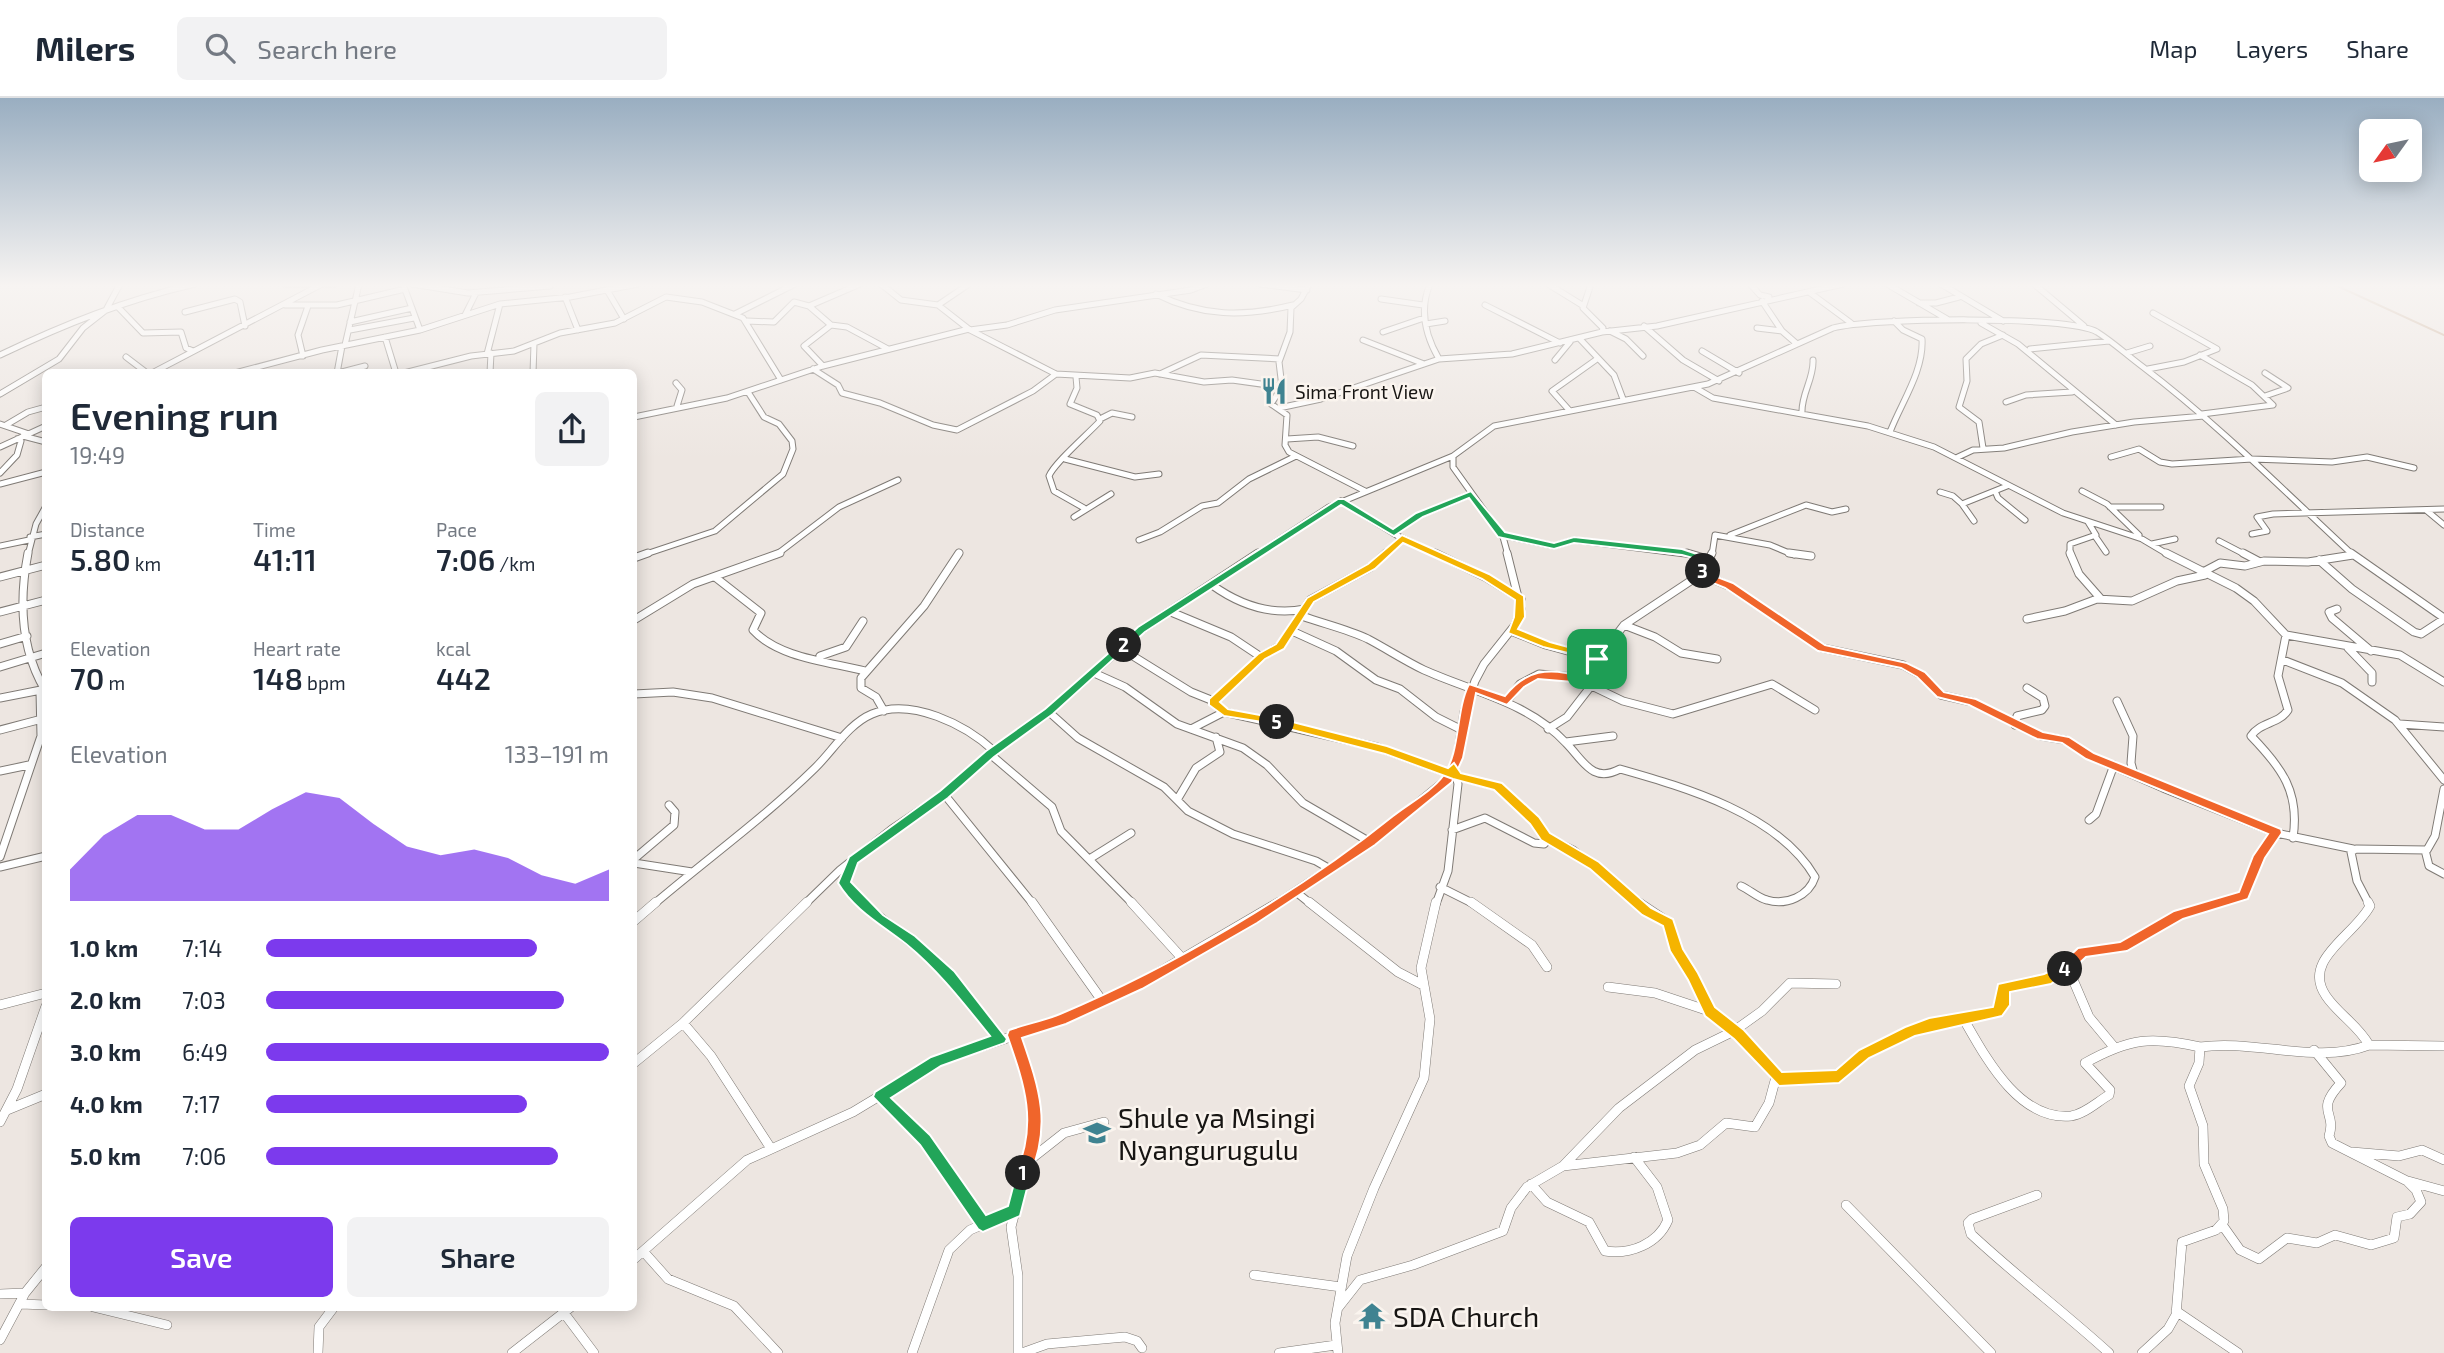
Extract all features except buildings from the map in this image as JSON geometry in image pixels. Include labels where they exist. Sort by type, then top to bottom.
[{"type":"street","points":[[0,355],[26,343]]},
{"type":"street","points":[[42,369],[59,359],[72,343]]},
{"type":"street","points":[[184,343],[186,348],[193,351]]},
{"type":"street","points":[[157,369],[211,343]]},
{"type":"street","points":[[300,343],[303,356]]},
{"type":"street","points":[[338,369],[345,343]]},
{"type":"street","points":[[251,369],[360,343]]},
{"type":"street","points":[[388,343],[395,369]]},
{"type":"street","points":[[490,369],[492,343]]},
{"type":"street","points":[[422,369],[537,343]]},
{"type":"street","points":[[759,343],[781,380]]},
{"type":"street","points":[[808,343],[804,346],[822,366]]},
{"type":"street","points":[[875,343],[888,350]]},
{"type":"street","points":[[637,418],[677,406],[714,402],[822,366],[918,343]]},
{"type":"street","points":[[998,343],[1056,374],[1076,377],[1130,378],[1160,374],[1204,355],[1280,359]]},
{"type":"street","points":[[1286,343],[1280,359],[1282,387],[1270,403],[1287,415],[1286,447],[1296,456],[1337,474],[1364,491]]},
{"type":"street","points":[[1370,343],[1425,364]]},
{"type":"street","points":[[1430,343],[1439,359]]},
{"type":"street","points":[[1279,408],[1321,399],[1439,359],[1482,358],[1560,343]]},
{"type":"street","points":[[1555,360],[1569,343]]},
{"type":"street","points":[[1585,343],[1614,375],[1623,399]]},
{"type":"street","points":[[1630,343],[1643,356]]},
{"type":"street","points":[[1662,343],[1683,360],[1719,381]]},
{"type":"street","points":[[637,1061],[683,1023],[853,860],[944,794],[992,752],[1049,712],[1141,629],[1341,501],[1453,456],[1494,426],[1719,381],[1801,343]]},
{"type":"street","points":[[1890,432],[1917,372],[1923,343]]},
{"type":"street","points":[[1983,448],[1979,422],[1959,407],[1967,381],[1966,359],[1985,343]]},
{"type":"street","points":[[2016,343],[2059,375],[2072,392],[2116,425]]},
{"type":"street","points":[[2029,350],[2096,343]]},
{"type":"street","points":[[2112,343],[2203,415],[2353,555],[2444,618],[2421,634],[2414,632],[2344,582],[2319,560]]},
{"type":"street","points":[[2148,369],[2190,363],[2200,355],[2217,349],[2206,343]]},
{"type":"street","points":[[533,369],[534,344]]},
{"type":"street","points":[[2126,353],[2137,352],[2150,346]]},
{"type":"street","points":[[1702,351],[1739,373]]},
{"type":"street","points":[[1958,457],[1983,448],[2004,447],[2116,425],[2272,406],[2273,403],[2265,396],[2227,369],[2200,355]]},
{"type":"street","points":[[126,357],[143,369]]},
{"type":"street","points":[[1569,410],[1552,391],[1597,359]]},
{"type":"street","points":[[1802,413],[1801,393],[1812,373],[1813,360]]},
{"type":"street","points":[[353,369],[365,366]]},
{"type":"street","points":[[0,394],[42,369]]},
{"type":"street","points":[[813,369],[838,385],[842,393],[874,401],[928,423],[955,430],[1033,391],[1056,374]]},
{"type":"street","points":[[2265,373],[2288,388],[2265,396]]},
{"type":"street","points":[[1160,374],[1204,382],[1232,380],[1282,387]]},
{"type":"street","points":[[1076,377],[1077,388],[1070,404],[1100,419]]},
{"type":"street","points":[[676,383],[682,390],[677,406]]},
{"type":"street","points":[[1695,387],[1708,397],[1890,432],[1958,457],[2007,486],[2088,522],[2152,544],[2249,597],[2286,635],[2407,657],[2444,682]]},
{"type":"street","points":[[637,557],[715,531],[783,474],[793,449],[792,441],[779,424],[764,417],[748,392]]},
{"type":"street","points":[[2006,402],[2022,396],[2072,392]]},
{"type":"street","points":[[3,425],[42,408]]},
{"type":"street","points":[[1084,508],[1051,487],[1050,471],[1065,459],[1100,419],[1114,413],[1132,417]]},
{"type":"street","points":[[3,425],[23,436],[42,441]]},
{"type":"street","points":[[0,447],[42,428]]},
{"type":"street","points":[[0,473],[20,450],[23,436]]},
{"type":"street","points":[[1287,439],[1318,437],[1353,446]]},
{"type":"street","points":[[2111,457],[2139,449],[2160,462],[2172,464],[2252,460],[2332,462],[2367,457],[2391,460],[2413,468]]},
{"type":"street","points":[[1139,540],[1162,531],[1202,506],[1218,503],[1249,480],[1296,456]]},
{"type":"street","points":[[1279,1353],[1337,1349],[1338,1308],[1353,1235],[1418,1097],[1424,1078],[1430,1019],[1421,968],[1440,887],[1448,871],[1454,772],[1462,730],[1473,687],[1484,664],[1520,617],[1521,599],[1501,535],[1457,476],[1453,456]]},
{"type":"street","points":[[1065,459],[1135,477],[1159,474]]},
{"type":"street","points":[[0,484],[42,473]]},
{"type":"street","points":[[637,618],[675,593],[779,554],[839,507],[898,480]]},
{"type":"street","points":[[1962,504],[2007,486]]},
{"type":"street","points":[[1995,491],[2025,520]]},
{"type":"street","points":[[2082,491],[2110,507],[2144,540]]},
{"type":"street","points":[[1940,492],[1953,496],[1973,521]]},
{"type":"street","points":[[1074,516],[1111,494]]},
{"type":"street","points":[[1394,533],[1420,515],[1471,494]]},
{"type":"street","points":[[1341,501],[1402,538],[1485,577],[1521,599]]},
{"type":"street","points":[[1729,536],[1806,505],[1832,512],[1846,509]]},
{"type":"street","points":[[2110,507],[2161,507]]},
{"type":"street","points":[[2252,534],[2268,530],[2259,516],[2444,509]]},
{"type":"street","points":[[2426,510],[2444,525]]},
{"type":"street","points":[[42,514],[30,539],[23,571],[23,607],[27,636],[34,675],[42,687]]},
{"type":"street","points":[[2088,522],[2106,552]]},
{"type":"street","points":[[0,546],[42,535]]},
{"type":"street","points":[[1501,535],[1554,546],[1574,540],[1673,551],[1710,560]]},
{"type":"street","points":[[1581,681],[1624,625],[1701,574],[1710,560],[1713,536],[1729,536],[1770,545],[1793,555],[1811,556]]},
{"type":"street","points":[[2095,536],[2070,544],[2070,559],[2084,581],[2101,599]]},
{"type":"street","points":[[1213,702],[1261,657],[1277,648],[1293,631],[1315,597],[1378,562],[1402,538]]},
{"type":"street","points":[[2152,544],[2175,539]]},
{"type":"street","points":[[2219,541],[2261,562]]},
{"type":"street","points":[[884,711],[876,697],[861,688],[865,671],[924,606],[959,554]]},
{"type":"street","points":[[2027,620],[2101,599],[2127,602],[2177,581],[2203,574],[2220,564],[2245,566],[2261,562],[2319,560],[2353,555]]},
{"type":"street","points":[[0,577],[42,566]]},
{"type":"street","points":[[1701,574],[1729,586],[1822,648],[1903,665],[1921,675],[1941,695],[1972,702],[2015,725],[2041,736],[2065,740],[2090,756],[2293,838],[2353,849],[2426,850],[2432,846],[2439,832],[2440,796],[2444,789]]},
{"type":"street","points":[[715,577],[761,613],[754,625],[755,634],[771,645],[865,671]]},
{"type":"street","points":[[1212,585],[1229,598],[1254,608],[1303,612],[1365,638],[1424,670],[1507,701],[1566,742],[1573,755],[1600,775],[1607,776],[1620,769],[1668,784],[1706,798],[1767,828],[1809,864],[1815,877],[1811,888],[1796,900],[1789,901],[1767,900],[1741,886]]},
{"type":"street","points":[[0,612],[42,601]]},
{"type":"street","points":[[2337,609],[2329,612],[2332,618],[2372,651]]},
{"type":"street","points":[[1171,612],[1231,637],[1261,657]]},
{"type":"street","points":[[817,656],[846,647],[863,621]]},
{"type":"street","points":[[1624,625],[1655,637],[1681,653],[1717,659]]},
{"type":"street","points":[[1293,631],[1336,651],[1376,680],[1400,689],[1436,717],[1462,730]]},
{"type":"street","points":[[1511,631],[1546,645],[1597,659]]},
{"type":"street","points":[[2286,635],[2278,676],[2288,705],[2286,715],[2256,727],[2251,736],[2287,776],[2291,788],[2288,796],[2297,813],[2293,838]]},
{"type":"street","points":[[0,644],[27,636]]},
{"type":"street","points":[[1121,648],[1191,692],[1213,702],[1224,712],[1295,726],[1352,744],[1377,747],[1498,786],[1535,821],[1549,839],[1595,866],[1647,911],[1668,922],[1676,951],[1694,977],[1710,1012]]},
{"type":"street","points":[[2347,648],[2372,673],[2372,682]]},
{"type":"street","points":[[0,667],[42,654]]},
{"type":"street","points":[[2283,660],[2342,683],[2400,724],[2406,736],[2444,780]]},
{"type":"street","points":[[1094,673],[1125,687],[1177,724],[1242,748],[1267,765],[1303,803],[1370,842]]},
{"type":"street","points":[[1507,701],[1520,684],[1536,675],[1566,676],[1623,701],[1672,713],[1772,684],[1815,710]]},
{"type":"street","points":[[1548,729],[1567,717],[1591,686]]},
{"type":"street","points":[[2015,725],[2021,714],[2042,710],[2045,706],[2043,698],[2027,688]]},
{"type":"street","points":[[0,698],[42,690]]},
{"type":"street","points":[[637,694],[673,692],[712,698],[746,710],[778,716],[842,738]]},
{"type":"street","points":[[0,857],[41,736],[38,720],[42,700]]},
{"type":"street","points":[[2117,701],[2119,709],[2128,719],[2134,739],[2129,755],[2134,774]]},
{"type":"street","points":[[637,918],[813,769],[842,738],[868,716],[884,711],[932,713],[982,740],[1052,807],[1062,831],[1091,858],[1181,957]]},
{"type":"street","points":[[1049,712],[1078,738],[1155,781],[1188,811],[1221,830],[1316,861],[1330,869]]},
{"type":"street","points":[[1190,729],[1224,712]]},
{"type":"street","points":[[0,730],[38,720]]},
{"type":"street","points":[[2400,724],[2444,727]]},
{"type":"street","points":[[1566,742],[1613,736]]},
{"type":"street","points":[[1177,800],[1196,768],[1220,752],[1216,737]]},
{"type":"street","points":[[0,771],[29,765]]},
{"type":"street","points":[[2088,820],[2096,814],[2114,765]]},
{"type":"street","points":[[637,1256],[725,1177],[771,1147],[811,1132],[880,1097],[936,1062],[1103,1002],[1296,892],[1370,842],[1454,772]]},
{"type":"street","points":[[944,794],[1027,895],[1103,1002]]},
{"type":"street","points":[[637,858],[674,825],[675,812],[669,805]]},
{"type":"street","points":[[1452,830],[1485,818],[1534,844],[1544,845],[1549,839]]},
{"type":"street","points":[[1091,858],[1130,833]]},
{"type":"street","points":[[1608,987],[1644,991],[1710,1012],[1734,1031],[1776,1077],[1839,1076],[1864,1054],[1910,1031],[2000,1010],[2004,998],[2001,992],[2003,988],[2046,979],[2068,968],[2082,952],[2123,947],[2179,915],[2244,895],[2259,856],[2276,833]]},
{"type":"street","points":[[2353,849],[2357,881],[2370,906],[2352,932],[2323,960],[2318,971],[2324,994],[2369,1045]]},
{"type":"street","points":[[2426,850],[2428,866],[2444,874]]},
{"type":"street","points":[[0,867],[42,857]]},
{"type":"street","points":[[853,860],[845,878],[846,888],[879,919],[910,940],[942,968],[1000,1039]]},
{"type":"street","points":[[637,862],[692,872]]},
{"type":"street","points":[[1440,887],[1471,902],[1532,945],[1547,967]]},
{"type":"street","points":[[1296,892],[1398,972],[1423,985]]},
{"type":"street","points":[[2068,968],[2095,1026],[2114,1047]]},
{"type":"street","points":[[1338,1308],[1360,1280],[1498,1235],[1503,1231],[1518,1195],[1531,1184],[1563,1166],[1619,1108],[1695,1050],[1734,1031],[1762,1011],[1790,983],[1836,985]]},
{"type":"street","points":[[0,1005],[42,994]]},
{"type":"street","points":[[0,1122],[17,1089],[42,1017]]},
{"type":"street","points":[[1964,1018],[1993,1066],[2036,1111],[2046,1116],[2073,1116],[2109,1095],[2110,1090],[2085,1063],[2114,1047],[2160,1038],[2200,1047],[2240,1045],[2337,1051],[2369,1045],[2444,1046]]},
{"type":"street","points":[[683,1023],[711,1056],[771,1147]]},
{"type":"street","points":[[1014,1035],[1034,1102],[1035,1140],[1011,1227],[1018,1276],[1020,1353],[1047,1344],[1125,1337],[1137,1341],[1142,1348]]},
{"type":"street","points":[[2200,1047],[2199,1063],[2189,1086],[2203,1126],[2204,1164],[2225,1216],[2223,1226],[2240,1250],[2259,1259],[2287,1238],[2317,1243],[2335,1234],[2358,1245],[2388,1243],[2394,1238],[2397,1217],[2410,1214],[2421,1202],[2416,1190],[2407,1181]]},
{"type":"street","points":[[2314,1050],[2341,1083],[2329,1094],[2326,1110],[2332,1127],[2330,1140],[2344,1151],[2407,1181],[2444,1191]]},
{"type":"street","points":[[1563,1166],[1672,1154],[1699,1146],[1726,1123],[1755,1127],[1769,1103],[1776,1077]]},
{"type":"street","points":[[7,1110],[42,1096]]},
{"type":"street","points":[[880,1097],[925,1140],[983,1224]]},
{"type":"street","points":[[1029,1162],[1062,1132],[1084,1124],[1104,1122]]},
{"type":"street","points":[[2344,1151],[2399,1156],[2407,1150],[2418,1149],[2431,1151],[2444,1160]]},
{"type":"street","points":[[1531,1184],[1547,1202],[1589,1222],[1605,1251],[1627,1253],[1661,1231],[1668,1220],[1657,1187],[1634,1157]]},
{"type":"street","points":[[2037,1195],[1972,1219],[1968,1223],[1971,1234],[2022,1282],[2056,1305],[2109,1353]]},
{"type":"street","points":[[1846,1205],[1991,1353]]},
{"type":"street","points":[[912,1353],[949,1250],[964,1231],[1014,1211]]},
{"type":"street","points":[[2143,1353],[2168,1329],[2176,1311],[2182,1242],[2223,1226]]},
{"type":"street","points":[[643,1251],[668,1279],[723,1299],[734,1306],[778,1353]]},
{"type":"street","points":[[0,1340],[25,1293],[42,1273]]},
{"type":"street","points":[[1254,1275],[1341,1287]]},
{"type":"street","points":[[0,1294],[25,1293]]},
{"type":"street","points":[[21,1304],[42,1305]]},
{"type":"street","points":[[109,1311],[167,1325]]},
{"type":"street","points":[[318,1353],[316,1332],[320,1321],[330,1311]]},
{"type":"street","points":[[512,1353],[567,1311]]},
{"type":"street","points":[[569,1311],[594,1353]]},
{"type":"street","points":[[2176,1311],[2238,1353]]},
{"type":"place","name":"Sima Front View","points":[[1274,391]]},
{"type":"place","name":"Shule ya Msingi Nyangurugulu","points":[[1097,1133]]},
{"type":"place","name":"SDA Church","points":[[1372,1316]]},
{"type":"route","points":[[1597,659],[1546,645],[1511,631],[1520,617],[1521,599],[1485,577],[1402,538],[1371,567],[1310,600],[1293,631],[1280,646],[1261,657],[1213,702],[1224,712],[1295,726],[1352,744],[1377,747],[1451,774],[1454,768],[1457,776],[1487,781],[1498,786],[1535,821],[1546,837],[1595,866],[1643,908],[1668,922],[1672,928],[1676,951],[1694,977],[1710,1012],[1739,1035],[1772,1074],[1782,1080],[1839,1076],[1864,1054],[1910,1031],[1929,1024],[1997,1012],[2002,1008],[2003,988],[2046,979],[2068,968],[2082,952],[2089,949],[2123,947],[2188,911],[2239,898],[2247,892],[2259,856],[2276,833],[2085,754],[2065,740],[2041,736],[1972,702],[1941,695],[1921,675],[1903,665],[1822,648],[1721,581],[1701,574],[1710,560],[1673,551],[1574,540],[1554,546],[1501,535],[1471,494],[1420,515],[1394,533],[1341,501],[1317,514],[1186,603],[1141,629],[1049,712],[977,764],[944,794],[892,829],[853,860],[845,878],[846,888],[879,919],[910,940],[949,975],[1000,1039],[936,1062],[880,1097],[903,1116],[925,1140],[983,1224],[1014,1211],[1024,1171],[1033,1151],[1037,1126],[1028,1077],[1014,1035],[1061,1020],[1137,985],[1296,892],[1370,842],[1451,774],[1457,758],[1464,712],[1473,687],[1507,701],[1520,684],[1536,675],[1566,676],[1581,681],[1597,659]]}]
